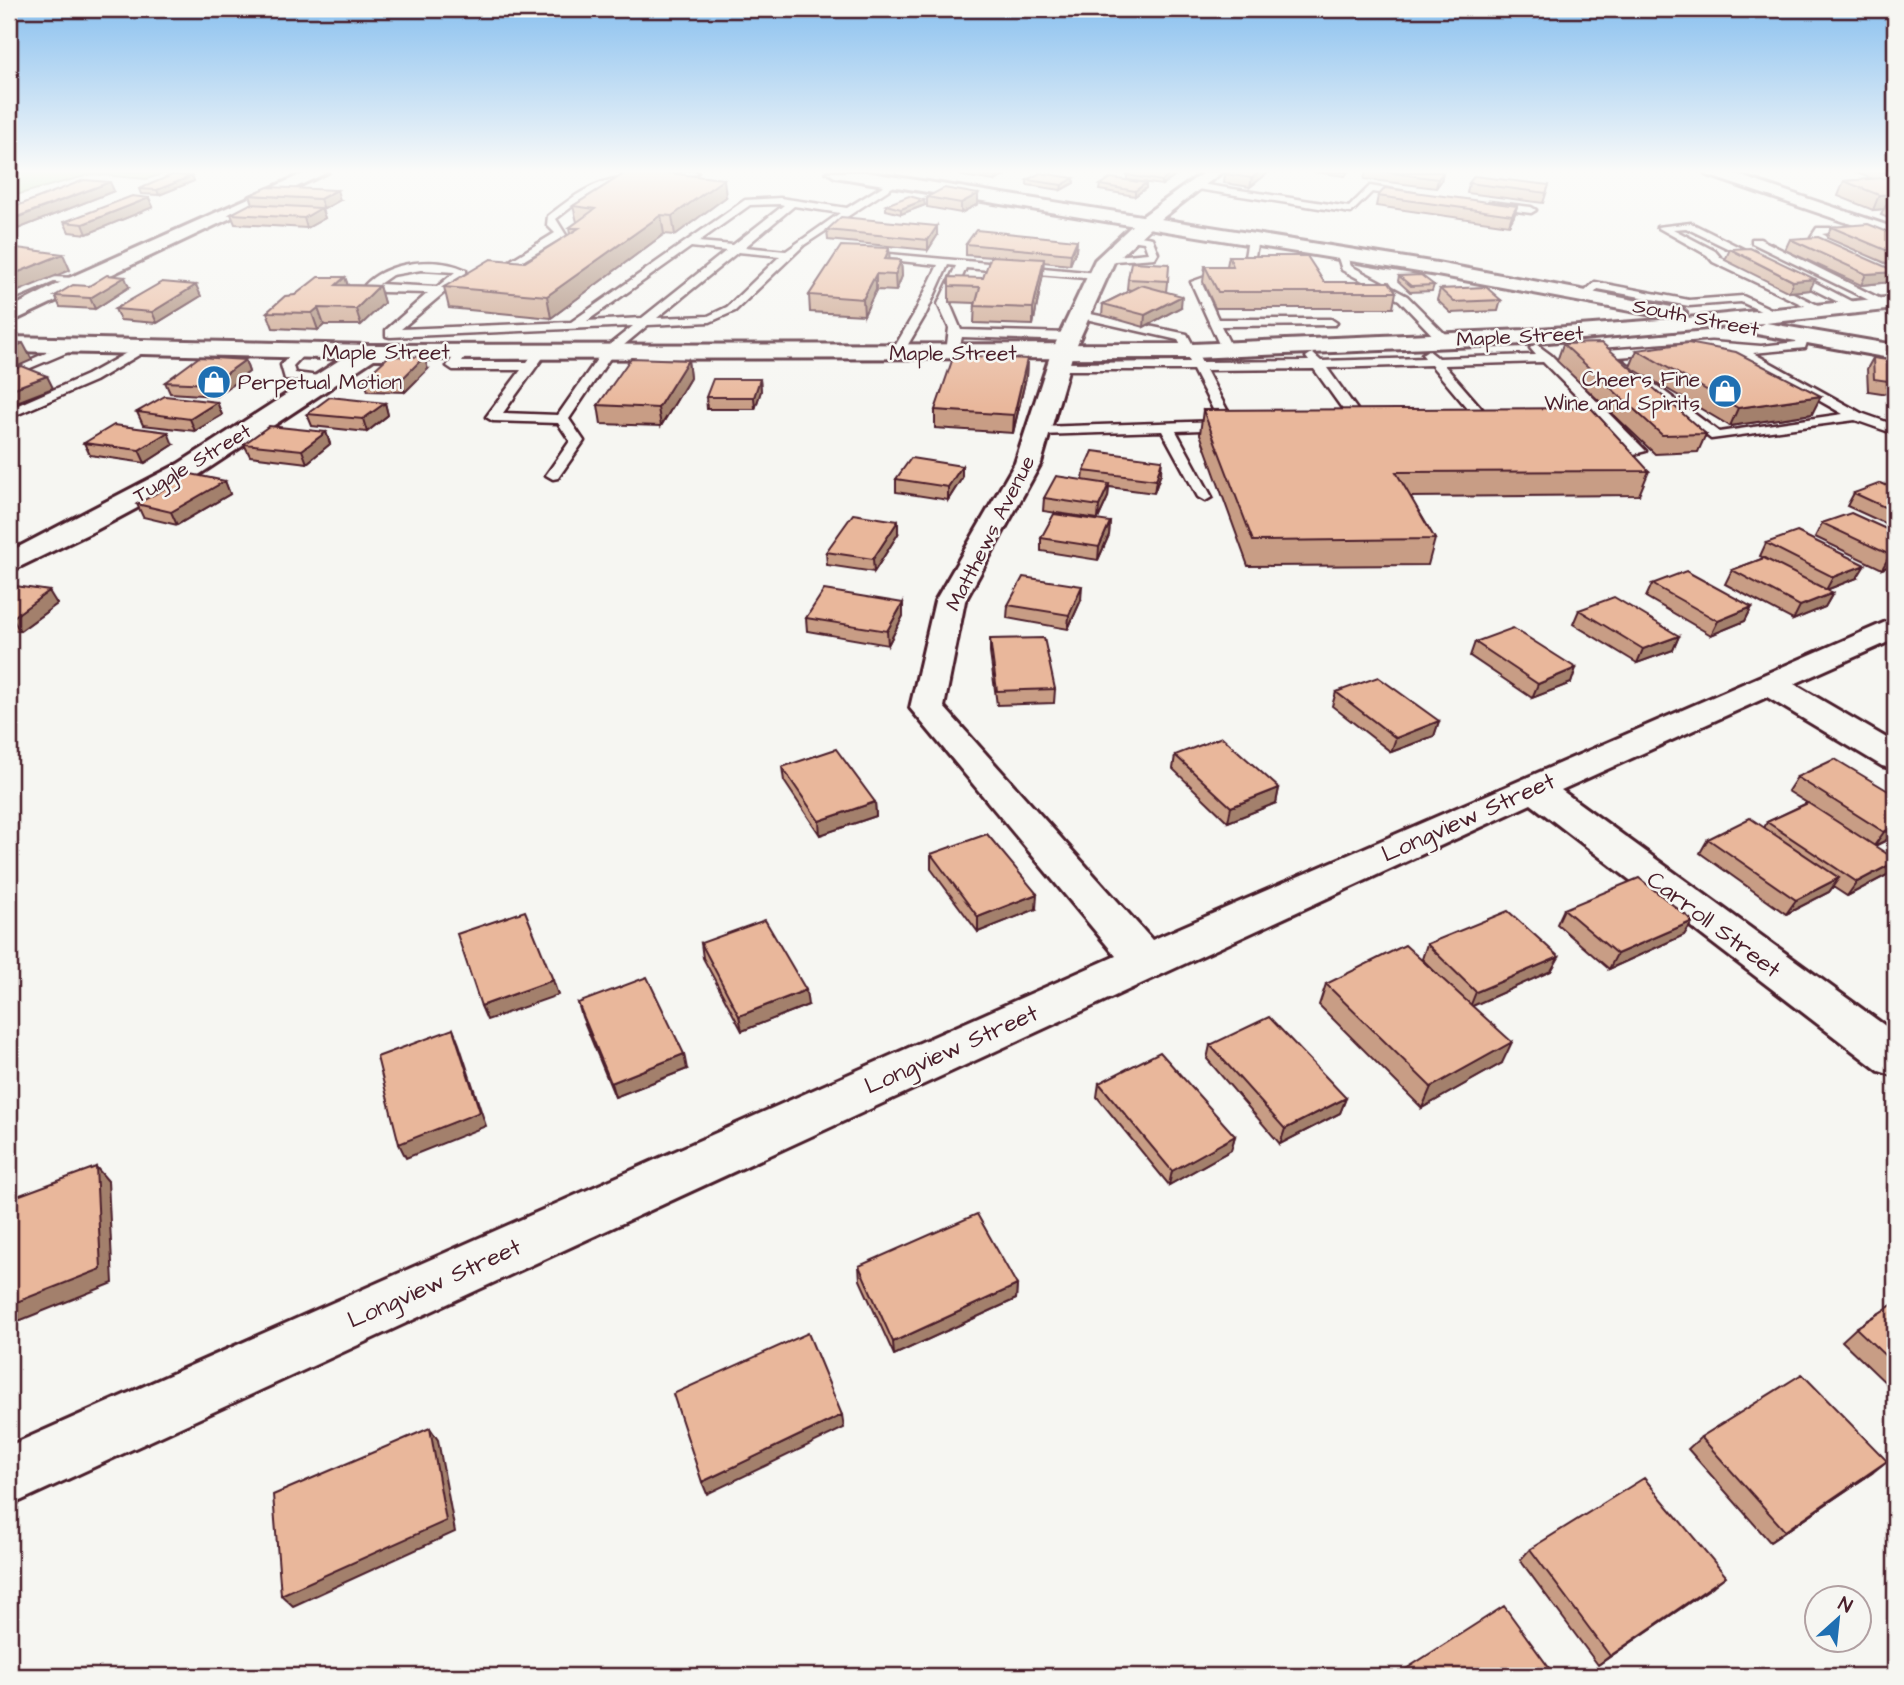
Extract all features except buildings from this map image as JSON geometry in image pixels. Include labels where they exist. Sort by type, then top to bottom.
[{"type":"street","points":[[9,317],[78,281],[145,251]]},
{"type":"street","name":"Matthews Avenue","points":[[1116,251],[1101,268],[1063,352],[1028,463],[950,601],[927,708],[1144,961]]},
{"type":"street","name":"South Street","points":[[1325,251],[1895,352]]},
{"type":"street","points":[[1551,289],[1614,330]]},
{"type":"street","name":"Maple Street","points":[[9,344],[143,349],[463,352],[536,359],[608,352],[897,353],[954,343],[1196,359],[1227,350],[1525,337],[1681,326],[1890,303]]},
{"type":"street","points":[[1820,311],[1816,317],[1822,328],[1865,347]]},
{"type":"street","name":"Tuggle Street","points":[[9,563],[153,490],[214,454],[369,352]]},
{"type":"street","name":"Longview Street","points":[[9,1476],[1144,961],[1895,627]]},
{"type":"street","points":[[1770,684],[1895,758]]},
{"type":"street","name":"Carroll Street","points":[[1534,788],[1895,1058]]},
{"type":"lane","points":[[484,281],[533,251]]},
{"type":"lane","points":[[571,326],[679,251]]},
{"type":"lane","points":[[562,419],[608,352],[734,251]]},
{"type":"lane","points":[[753,251],[789,254]]},
{"type":"lane","points":[[390,333],[643,323],[723,316],[793,251]]},
{"type":"lane","points":[[867,255],[962,264],[1101,268],[1150,256],[1152,251]]},
{"type":"lane","points":[[1227,350],[1217,322],[1207,311],[1196,282],[1249,265],[1251,251]]},
{"type":"lane","points":[[1707,251],[1717,260],[1820,311]]},
{"type":"lane","points":[[1740,251],[1768,264]]},
{"type":"lane","points":[[1777,251],[1890,303]]},
{"type":"lane","points":[[1848,251],[1895,273]]},
{"type":"lane","points":[[1340,253],[1346,268],[1403,298],[1445,341]]},
{"type":"lane","points":[[897,353],[920,314],[944,262]]},
{"type":"lane","points":[[954,343],[944,304],[962,264]]},
{"type":"lane","points":[[369,352],[411,311],[440,290],[462,272],[454,268],[402,268],[385,272],[371,285],[383,289],[440,290]]},
{"type":"lane","points":[[1780,269],[1856,307]]},
{"type":"lane","points":[[9,298],[54,279],[78,281]]},
{"type":"lane","points":[[1586,296],[1595,285],[1689,303],[1743,299],[1778,315]]},
{"type":"lane","points":[[390,333],[438,307]]},
{"type":"lane","points":[[1039,431],[1234,425],[1183,337],[1081,314]]},
{"type":"lane","points":[[1217,322],[1331,323]]},
{"type":"lane","points":[[1681,326],[1711,346]]},
{"type":"lane","points":[[1614,330],[1646,351]]},
{"type":"lane","points":[[1803,336],[1801,345],[1761,350],[1711,346],[1606,354],[1716,436],[1856,416]]},
{"type":"lane","points":[[1525,337],[1639,451]]},
{"type":"lane","points":[[1417,342],[1482,418]]},
{"type":"lane","points":[[9,373],[69,347]]},
{"type":"lane","points":[[1304,347],[1358,422]]},
{"type":"lane","points":[[1735,348],[1856,416],[1895,430]]},
{"type":"lane","points":[[9,414],[91,378],[143,349]]},
{"type":"lane","points":[[301,351],[287,365],[289,376],[323,380]]},
{"type":"lane","points":[[1196,359],[1318,365],[1547,358]]},
{"type":"lane","points":[[536,359],[493,418],[562,419]]},
{"type":"lane","points":[[1579,415],[1603,414]]},
{"type":"lane","points":[[553,475],[577,441],[562,419]]},
{"type":"lane","points":[[1167,427],[1205,497]]},
{"type":"place","name":"Perpetual Motion","points":[[214,382]]},
{"type":"place","name":"Cheers Fine Wine and Spirits","points":[[1725,391]]}]
